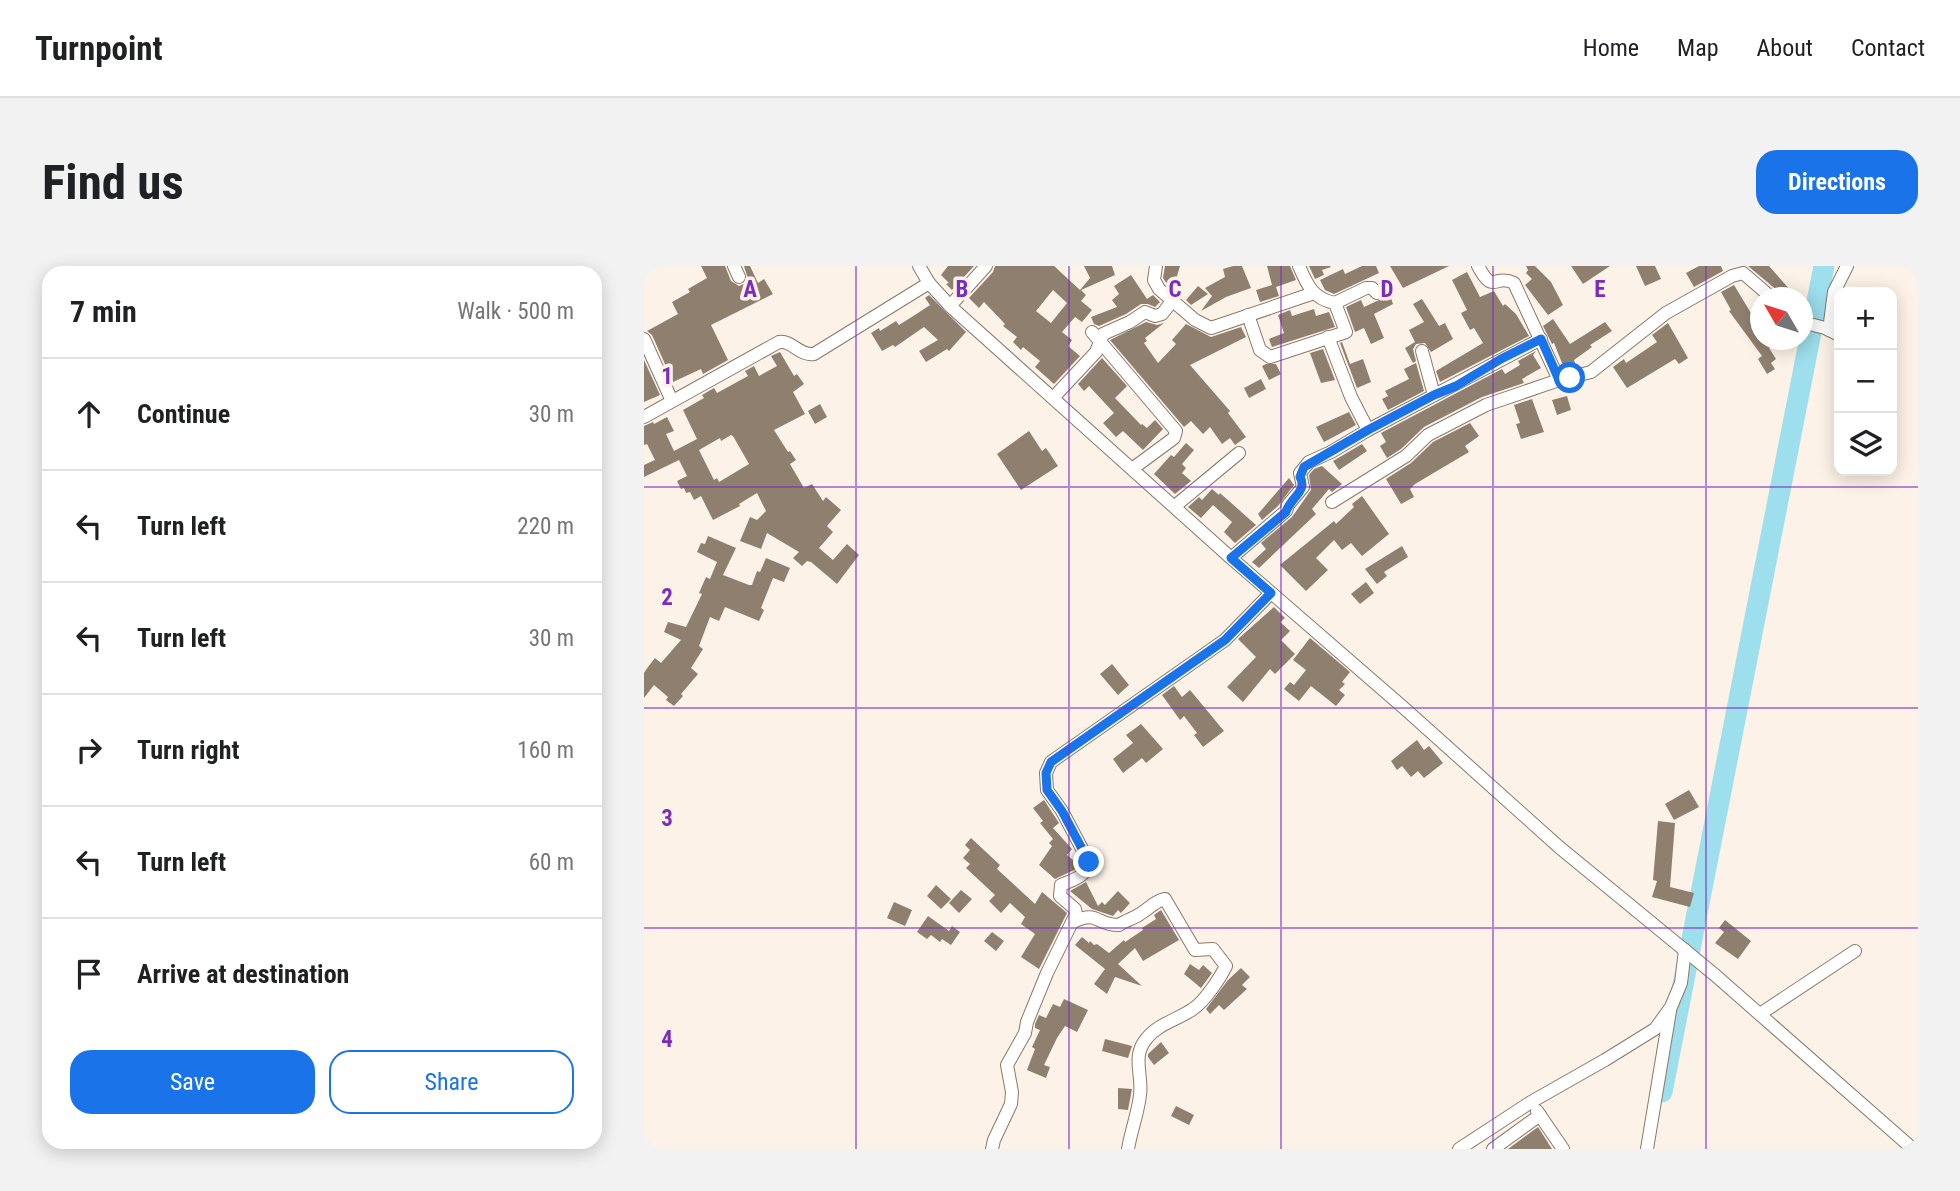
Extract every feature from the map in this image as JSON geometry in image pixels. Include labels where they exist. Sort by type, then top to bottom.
[{"type":"street","points":[[919,266],[929,283],[950,306],[1231,558],[1559,847],[1715,975],[1913,1149]]},
{"type":"street","points":[[950,306],[986,266]]},
{"type":"street","points":[[1156,266],[1155,284],[1195,320],[1211,328],[1314,293]]},
{"type":"street","points":[[1299,266],[1314,293],[1322,301],[1335,303],[1366,288],[1372,288],[1377,293]]},
{"type":"street","points":[[1478,266],[1488,282],[1507,279],[1514,283],[1559,380]]},
{"type":"street","points":[[1813,325],[1831,331],[1834,292],[1847,266]]},
{"type":"street","points":[[1332,502],[1406,456],[1428,435],[1486,405],[1591,372],[1666,313],[1732,276],[1742,273],[1760,287]]},
{"type":"street","points":[[644,417],[779,342],[787,342],[805,354],[814,354],[929,283]]},
{"type":"street","points":[[1096,337],[1145,312],[1155,316],[1162,314],[1173,300]]},
{"type":"street","points":[[1248,315],[1259,350],[1270,357],[1346,332],[1335,303]]},
{"type":"street","points":[[1053,398],[1096,352],[1096,337]]},
{"type":"street","points":[[1096,337],[1176,434],[1132,469]]},
{"type":"street","points":[[1328,337],[1351,397],[1368,430]]},
{"type":"street","points":[[644,339],[672,401]]},
{"type":"street","points":[[1231,558],[1286,512],[1288,505],[1303,487],[1304,483],[1300,477],[1304,467],[1368,430],[1541,339]]},
{"type":"street","points":[[1422,351],[1434,395]]},
{"type":"street","points":[[1175,506],[1239,453]]},
{"type":"street","points":[[992,1149],[1011,1104],[1012,1092],[1007,1065],[1025,1033],[1047,973],[1076,914],[1075,909],[1065,902],[1059,892],[1061,885],[1081,877],[1089,862],[1062,811],[1047,790],[1046,773],[1051,762],[1225,640],[1271,593]]},
{"type":"street","points":[[1073,922],[1087,916],[1097,918],[1106,925],[1119,925],[1165,899],[1195,950],[1213,949],[1226,966],[1220,978],[1195,1008],[1161,1026],[1147,1037],[1137,1061],[1140,1095],[1128,1149]]},
{"type":"street","points":[[1647,1149],[1671,1007],[1681,983],[1686,951]]},
{"type":"street","points":[[1760,1014],[1855,951]]},
{"type":"street","points":[[1459,1149],[1531,1102],[1655,1029],[1671,1007]]},
{"type":"street","points":[[1531,1102],[1563,1149]]},
{"type":"street","points":[[1493,1149],[1540,1115]]},
{"type":"building","points":[[701,266],[725,266],[731,281],[739,286],[748,279],[744,266],[750,266],[758,283],[764,279],[773,294],[711,325],[728,360],[703,374],[701,369],[673,382],[652,335],[647,331],[678,314],[672,302],[707,278]]},
{"type":"building","points":[[948,266],[974,266],[952,290],[941,275]]},
{"type":"building","points":[[995,266],[1054,266],[1080,290],[1090,278],[1084,266],[1112,266],[1115,275],[1081,290],[1086,295],[1081,301],[1092,310],[1082,322],[1075,317],[1062,332],[1072,340],[1068,346],[1080,356],[1054,384],[1035,367],[1040,361],[1013,342],[1017,337],[1003,326],[1005,324],[984,302],[979,308],[969,298],[993,272]],"holes":[[[1053,290],[1067,303],[1051,323],[1036,311]]]},
{"type":"building","points":[[1165,266],[1180,266],[1174,286],[1167,284],[1163,278]]},
{"type":"building","points":[[1242,266],[1251,288],[1226,297],[1201,311],[1212,296],[1205,288],[1225,277],[1223,269]]},
{"type":"building","points":[[1267,266],[1290,266],[1296,280],[1276,287],[1279,296],[1260,302],[1256,290],[1272,285]]},
{"type":"building","points":[[1309,266],[1331,267],[1322,270],[1324,275],[1315,279]]},
{"type":"building","points":[[1362,266],[1376,266],[1379,273],[1334,294],[1325,290],[1320,280],[1343,269],[1345,274]]},
{"type":"building","points":[[1390,266],[1449,266],[1403,288]]},
{"type":"building","points":[[1526,266],[1535,266],[1551,282],[1563,305],[1548,315],[1525,285],[1532,279],[1526,273]]},
{"type":"building","points":[[1571,266],[1610,266],[1583,284]]},
{"type":"building","points":[[1636,266],[1655,266],[1661,279],[1645,286]]},
{"type":"building","points":[[1699,266],[1721,266],[1723,271],[1694,287],[1686,273]]},
{"type":"building","points":[[1748,266],[1769,266],[1787,287],[1773,287]]},
{"type":"building","points":[[1467,272],[1480,297],[1494,291],[1503,306],[1505,304],[1516,314],[1529,336],[1440,382],[1436,371],[1483,343],[1474,328],[1470,330],[1461,313],[1467,310],[1452,280]]},
{"type":"building","points":[[1131,275],[1147,299],[1153,295],[1160,302],[1155,307],[1141,304],[1099,326],[1094,324],[1091,317],[1117,307],[1112,300],[1119,294],[1114,286]]},
{"type":"building","points":[[1734,285],[1750,311],[1750,340],[1729,311],[1731,310],[1721,292]]},
{"type":"building","points":[[1198,286],[1208,294],[1191,305],[1186,300]]},
{"type":"building","points":[[929,295],[966,332],[949,351],[947,349],[926,362],[919,351],[938,340],[924,327],[895,347],[893,345],[882,351],[871,333],[896,321],[899,325],[918,313],[930,305],[925,298]]},
{"type":"building","points":[[1390,295],[1393,304],[1374,314],[1384,338],[1371,344],[1364,328],[1355,332],[1346,307],[1361,300],[1364,307]]},
{"type":"building","points":[[1422,299],[1439,326],[1445,323],[1453,339],[1431,352],[1425,343],[1416,344],[1413,349],[1416,361],[1413,363],[1405,348],[1415,342],[1409,330],[1424,322],[1413,304]]},
{"type":"building","points":[[1314,309],[1316,316],[1329,312],[1335,327],[1272,347],[1269,339],[1284,333],[1278,315],[1290,310],[1292,316]]},
{"type":"building","points":[[1553,319],[1570,344],[1605,322],[1612,331],[1590,345],[1592,347],[1574,360],[1575,363],[1564,368],[1554,343],[1552,344],[1543,326]]},
{"type":"building","points":[[1146,322],[1157,325],[1164,323],[1145,338],[1147,341],[1144,343],[1158,363],[1176,344],[1172,340],[1186,324],[1211,337],[1241,327],[1246,337],[1190,365],[1230,411],[1228,413],[1246,437],[1235,445],[1230,438],[1222,444],[1210,427],[1203,434],[1191,421],[1184,427],[1110,340]]},
{"type":"building","points":[[1668,323],[1688,358],[1679,364],[1675,359],[1627,388],[1613,367],[1624,359],[1626,363],[1657,342],[1652,335]]},
{"type":"building","points":[[1342,342],[1350,364],[1363,359],[1371,382],[1357,388],[1340,343]]},
{"type":"building","points":[[1323,349],[1335,380],[1321,383],[1310,353]]},
{"type":"building","points":[[1758,350],[1770,350],[1776,359],[1771,363],[1775,369],[1767,374],[1758,359],[1762,356]]},
{"type":"building","points":[[1536,351],[1533,355],[1541,368],[1522,379],[1524,383],[1482,397],[1424,427],[1387,458],[1380,446],[1386,442],[1381,433],[1502,369],[1505,374],[1520,365],[1518,361]]},
{"type":"building","points":[[780,352],[794,376],[797,374],[804,384],[793,392],[805,414],[774,430],[796,460],[790,464],[804,488],[812,484],[823,501],[826,497],[841,510],[827,526],[833,532],[819,548],[833,560],[847,544],[859,555],[837,584],[811,562],[807,561],[802,566],[793,558],[799,552],[767,533],[761,549],[740,541],[750,517],[757,520],[766,511],[757,493],[739,504],[740,506],[713,520],[701,496],[694,500],[690,492],[686,493],[684,488],[681,489],[677,481],[687,476],[679,460],[644,477],[644,465],[655,460],[647,444],[644,445],[644,426],[667,417],[674,431],[666,434],[674,451],[697,439],[683,410],[704,398],[702,395],[714,388],[717,393],[748,376],[745,371],[754,366],[759,376],[777,366],[771,356]],"holes":[[[733,436],[749,464],[719,482],[717,478],[714,480],[699,450],[720,438],[721,441]]]},
{"type":"building","points":[[1102,358],[1127,386],[1115,398],[1141,425],[1147,428],[1155,420],[1163,429],[1143,450],[1123,431],[1116,437],[1103,423],[1114,413],[1089,386],[1084,391],[1078,384]]},
{"type":"building","points":[[644,360],[660,395],[644,402]]},
{"type":"building","points":[[1416,363],[1424,391],[1388,410],[1382,399],[1388,396],[1385,391],[1409,379],[1404,369]]},
{"type":"building","points":[[1276,364],[1281,374],[1269,380],[1262,366]]},
{"type":"building","points":[[1261,379],[1266,389],[1249,398],[1244,388]]},
{"type":"building","points":[[1567,396],[1571,410],[1557,415],[1552,400]]},
{"type":"building","points":[[1532,399],[1544,432],[1521,439],[1516,424],[1520,423],[1514,405]]},
{"type":"building","points":[[820,404],[827,417],[815,424],[808,411]]},
{"type":"building","points":[[1349,412],[1356,425],[1324,442],[1316,427]]},
{"type":"building","points":[[1470,423],[1479,436],[1465,446],[1469,452],[1415,484],[1410,489],[1414,497],[1401,504],[1386,479],[1411,463],[1433,442]]},
{"type":"building","points":[[1029,431],[1042,451],[1046,448],[1058,466],[1021,490],[997,454]]},
{"type":"building","points":[[1186,443],[1194,450],[1182,464],[1186,468],[1182,473],[1191,481],[1175,494],[1154,474]]},
{"type":"building","points":[[1362,444],[1367,451],[1339,470],[1333,461]]},
{"type":"building","points":[[1322,466],[1342,484],[1332,492],[1329,489],[1312,509],[1316,514],[1259,568],[1252,562],[1266,549],[1261,543],[1292,517],[1311,490],[1309,475]]},
{"type":"building","points":[[1289,478],[1294,485],[1278,506],[1262,520],[1258,514]]},
{"type":"building","points":[[1212,489],[1256,525],[1235,543],[1224,532],[1232,522],[1213,505],[1201,518],[1188,507],[1199,497],[1202,500]]},
{"type":"building","points":[[1362,496],[1389,534],[1362,556],[1351,543],[1342,550],[1334,540],[1316,558],[1328,570],[1306,591],[1280,565],[1334,521],[1336,524]]},
{"type":"building","points":[[708,536],[736,548],[723,575],[752,585],[766,558],[790,568],[784,582],[773,578],[761,608],[764,610],[759,621],[725,607],[719,621],[710,617],[699,646],[703,649],[691,668],[698,674],[674,706],[654,685],[644,698],[644,673],[655,658],[661,663],[681,640],[664,632],[668,622],[686,627],[702,594],[699,593],[706,577],[710,579],[717,562],[697,552]]},
{"type":"building","points":[[1402,546],[1408,557],[1384,572],[1387,576],[1377,584],[1365,569]]},
{"type":"building","points":[[1366,582],[1374,593],[1360,604],[1351,594]]},
{"type":"building","points":[[1274,607],[1285,618],[1280,622],[1290,631],[1281,640],[1295,654],[1275,674],[1270,669],[1243,702],[1227,687],[1256,657],[1238,639]]},
{"type":"building","points":[[1310,638],[1350,672],[1339,690],[1345,695],[1336,706],[1311,686],[1299,701],[1284,689],[1290,682],[1294,685],[1306,670],[1293,660]]},
{"type":"building","points":[[1112,664],[1129,685],[1118,695],[1100,674]]},
{"type":"building","points":[[1174,686],[1182,697],[1190,690],[1224,731],[1203,747],[1194,735],[1197,733],[1184,716],[1180,720],[1162,695]]},
{"type":"building","points":[[1141,724],[1163,749],[1146,763],[1142,758],[1123,773],[1113,759],[1133,743],[1126,735]]},
{"type":"building","points":[[1417,740],[1424,750],[1429,746],[1443,763],[1424,778],[1418,771],[1411,777],[1402,766],[1397,770],[1391,761]]},
{"type":"building","points":[[1689,790],[1699,807],[1674,820],[1665,804]]},
{"type":"building","points":[[1044,800],[1059,823],[1053,828],[1072,849],[1067,855],[1079,865],[1055,879],[1039,865],[1052,846],[1049,843],[1053,839],[1040,823],[1043,821],[1033,808]]},
{"type":"building","points":[[1658,821],[1675,823],[1670,887],[1694,893],[1690,907],[1652,897],[1657,881],[1653,880]]},
{"type":"building","points":[[971,838],[1000,865],[997,869],[1035,904],[1042,892],[1067,913],[1039,969],[1021,957],[1035,934],[1021,924],[1025,917],[1010,903],[1001,913],[989,901],[995,895],[966,868],[970,864],[963,858],[970,850],[965,845]]},
{"type":"building","points":[[1086,882],[1098,906],[1102,902],[1105,905],[1118,891],[1130,903],[1121,913],[1118,910],[1113,916],[1092,909],[1070,891]]},
{"type":"building","points":[[936,885],[951,899],[941,909],[927,896]]},
{"type":"building","points":[[961,890],[972,899],[959,913],[949,903]]},
{"type":"building","points":[[894,902],[912,910],[905,926],[887,918]]},
{"type":"building","points":[[1161,910],[1179,940],[1143,961],[1135,948],[1118,964],[1142,986],[1115,977],[1107,994],[1094,984],[1105,969],[1075,945],[1082,937],[1109,953],[1124,940],[1125,942],[1143,930],[1142,928],[1156,919],[1154,915]]},
{"type":"building","points":[[928,916],[949,931],[952,926],[960,932],[951,945],[942,939],[940,942],[931,935],[927,939],[917,932]]},
{"type":"building","points":[[1725,920],[1751,941],[1738,959],[1715,943],[1724,932],[1719,928]]},
{"type":"building","points":[[992,932],[1004,941],[996,951],[984,941]]},
{"type":"building","points":[[1190,964],[1199,970],[1203,965],[1212,973],[1201,988],[1184,974]]},
{"type":"building","points":[[1241,968],[1250,977],[1242,985],[1247,989],[1224,1010],[1219,1005],[1210,1014],[1206,1009]]},
{"type":"building","points":[[1064,999],[1088,1010],[1077,1032],[1065,1026],[1057,1038],[1044,1065],[1050,1067],[1046,1078],[1027,1070],[1035,1049],[1032,1047],[1040,1030],[1035,1028],[1035,1024],[1039,1015],[1046,1018],[1053,1004],[1060,1007]]},
{"type":"building","points":[[1105,1039],[1132,1046],[1128,1058],[1102,1051]]},
{"type":"building","points":[[1161,1042],[1169,1053],[1154,1065],[1148,1054]]},
{"type":"building","points":[[1118,1088],[1132,1089],[1128,1110],[1118,1109]]},
{"type":"building","points":[[1176,1106],[1194,1115],[1189,1125],[1171,1116]]},
{"type":"building","points":[[1538,1127],[1552,1149],[1508,1149]]},
{"type":"waterway","points":[[1662,1092],[1824,266]]},
{"type":"route","points":[[1089,862],[1062,811],[1047,790],[1046,773],[1051,762],[1057,755],[1225,640],[1271,593],[1231,558],[1286,512],[1288,505],[1303,487],[1300,473],[1304,467],[1316,458],[1541,339],[1559,380],[1570,378]]}]
